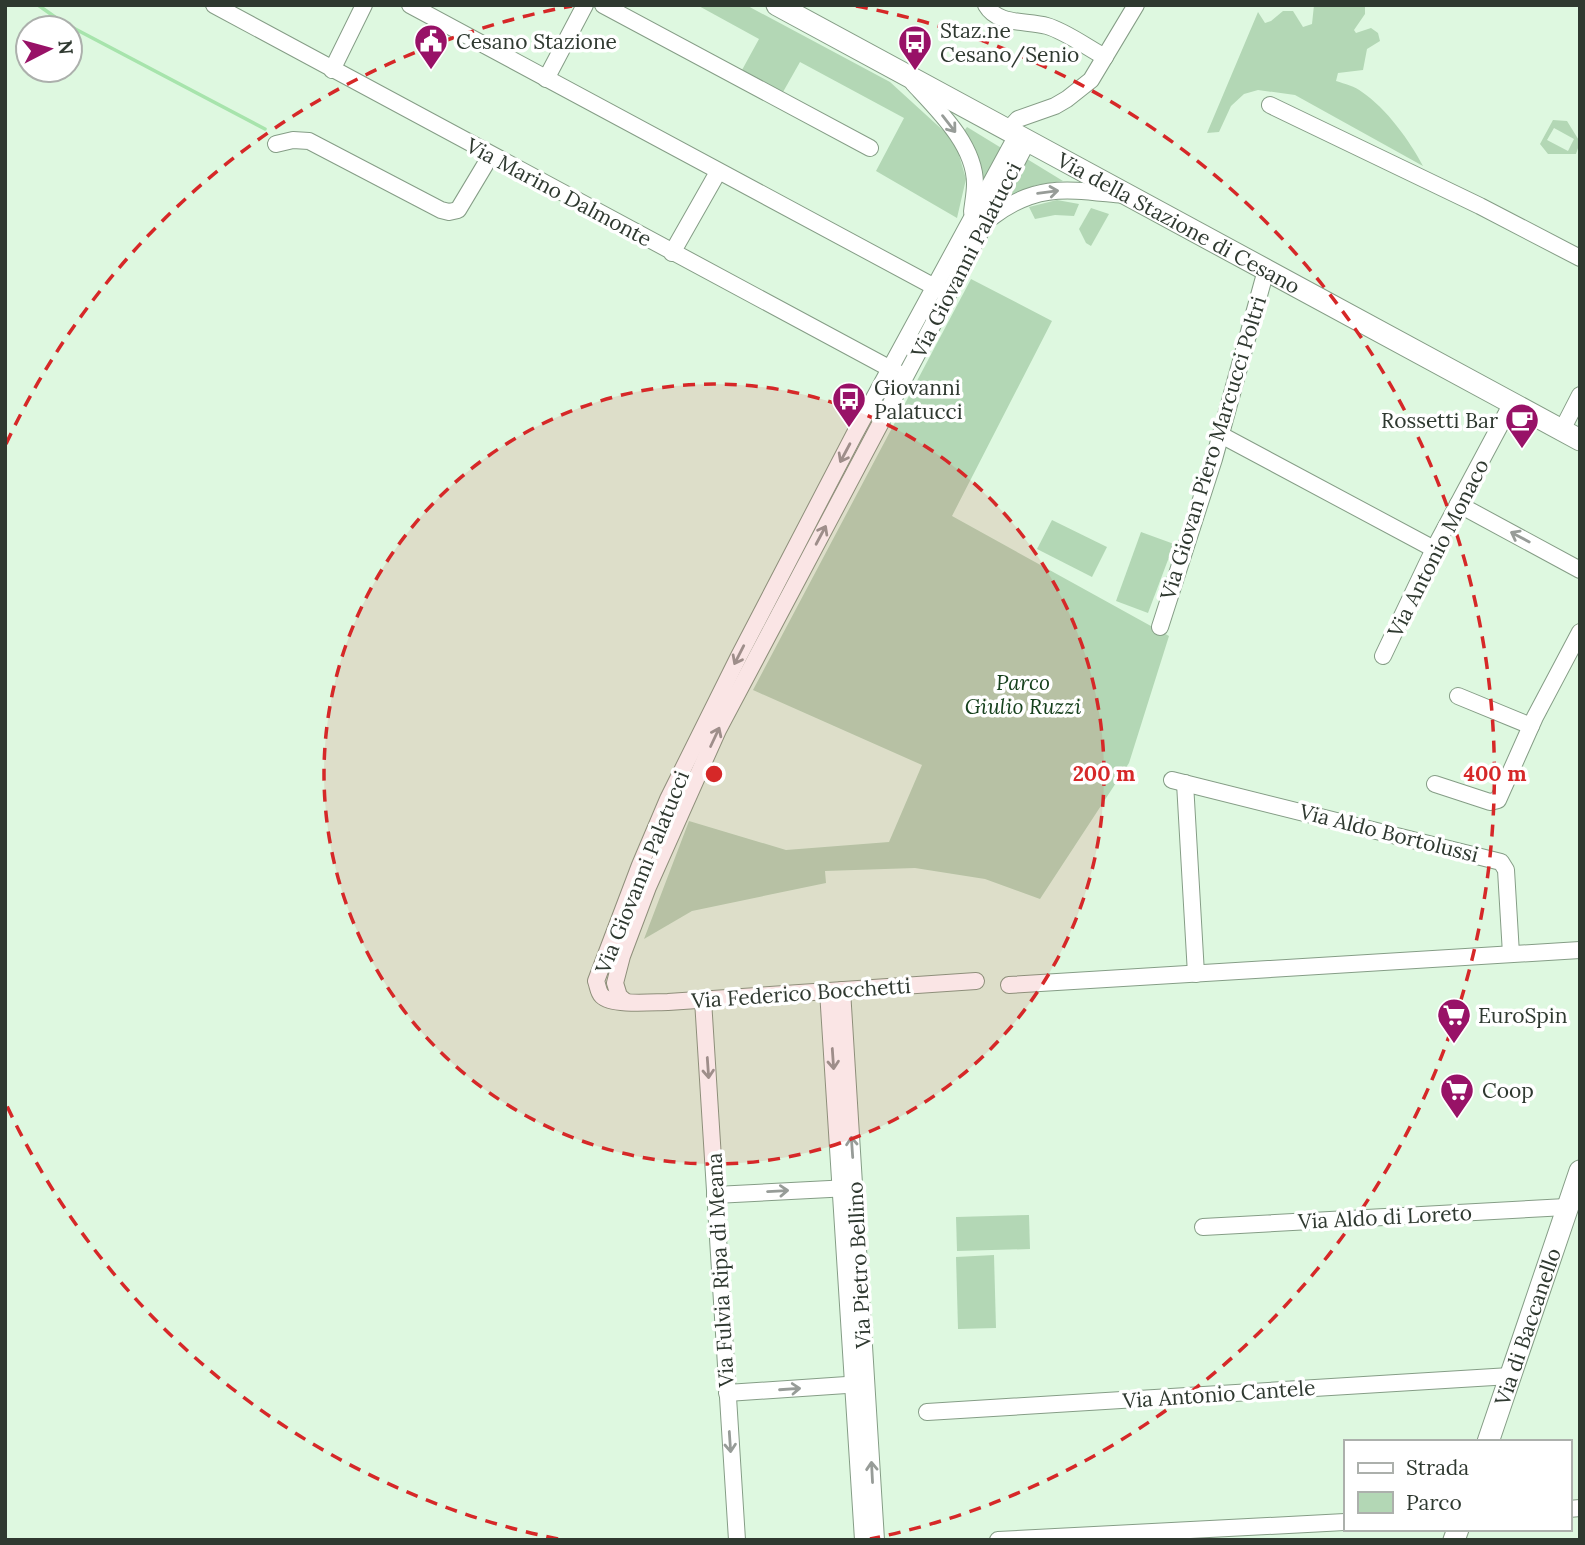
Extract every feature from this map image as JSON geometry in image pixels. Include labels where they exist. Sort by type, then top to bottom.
[{"type":"street","name":"Via Marino Dalmonte","points":[[214,5],[898,373]]},
{"type":"street","points":[[332,69],[364,5]]},
{"type":"street","points":[[410,5],[942,291]]},
{"type":"street","points":[[546,79],[585,5]]},
{"type":"street","points":[[603,5],[870,148]]},
{"type":"street","name":"Via della Stazione di Cesano","points":[[777,5],[1571,435]]},
{"type":"street","points":[[986,5],[1002,18],[1023,24],[1047,26],[1105,57]]},
{"type":"street","points":[[1018,135],[1018,119],[1055,106],[1091,80],[1136,5]]},
{"type":"street","points":[[904,73],[951,125],[966,149],[975,182],[979,221],[1024,197],[1042,192],[1080,190],[1131,196]]},
{"type":"street","points":[[1270,105],[1480,206],[1580,258]]},
{"type":"street","name":"Via Giovanni Palatucci","points":[[626,1002],[619,996],[615,984],[622,957],[648,887],[708,752],[898,373],[979,221],[1018,135]]},
{"type":"street","points":[[276,144],[293,140],[309,141],[449,212],[458,210],[491,155]]},
{"type":"street","points":[[672,253],[718,172]]},
{"type":"street","name":"Via Giovan Piero Marcucci Poltri","points":[[1160,627],[1221,435],[1266,270]]},
{"type":"street","points":[[1571,435],[1580,396]]},
{"type":"street","name":"Via Antonio Monaco","points":[[1383,656],[1434,549],[1513,403]]},
{"type":"street","points":[[1221,435],[1434,549]]},
{"type":"street","points":[[1458,504],[1580,570]]},
{"type":"street","points":[[1435,785],[1490,802],[1496,802],[1501,797],[1531,726],[1580,632]]},
{"type":"street","points":[[1458,696],[1531,726]]},
{"type":"street","name":"Via Aldo Bortolussi","points":[[1196,974],[1179,782],[1501,862],[1506,870],[1511,954]]},
{"type":"street","points":[[1009,985],[1580,950]]},
{"type":"street","name":"Via Federico Bocchetti","points":[[626,1002],[704,1000],[976,981]]},
{"type":"street","name":"Via Pietro Bellino","points":[[835,991],[860,1384],[876,1540]]},
{"type":"street","name":"Via Fulvia Ripa di Meana","points":[[704,1000],[737,1540]]},
{"type":"street","name":"Via di Baccanello","points":[[1489,1440],[1580,1171]]},
{"type":"street","points":[[715,1195],[848,1188]]},
{"type":"street","name":"Via Aldo di Loreto","points":[[1203,1227],[1566,1207]]},
{"type":"street","name":"Via Antonio Cantele","points":[[927,1412],[1510,1376]]},
{"type":"street","points":[[727,1393],[860,1384]]},
{"type":"street","name":"Via Pietro Bellino","points":[[860,1384],[863,1540]]},
{"type":"street","points":[[998,1540],[1344,1522]]},
{"type":"green space","points":[[697,5],[746,5],[890,82],[947,134],[957,148],[966,179],[957,218],[876,171],[904,118],[800,62],[783,92],[742,70],[759,39]]},
{"type":"green space","points":[[1314,5],[1365,5],[1365,14],[1354,30],[1356,33],[1371,28],[1378,33],[1380,41],[1367,49],[1363,70],[1338,73],[1336,81],[1359,90],[1380,107],[1404,136],[1423,166],[1295,95],[1258,90],[1244,94],[1231,106],[1219,132],[1207,133],[1258,12],[1265,23],[1283,11],[1293,11],[1303,27],[1312,24]]},
{"type":"green space","points":[[1553,120],[1567,121],[1580,142],[1576,154],[1548,154],[1540,144]],"holes":[[[1554,128],[1574,139],[1568,151],[1547,140]]]},
{"type":"green space","points":[[967,127],[1003,149],[982,185],[964,131]]},
{"type":"green space","points":[[1027,159],[1063,181],[1036,185],[1005,198]]},
{"type":"green space","points":[[1057,200],[1079,204],[1074,216],[1055,215],[1035,219],[1029,207]]},
{"type":"green space","points":[[1091,208],[1109,214],[1091,246],[1086,243],[1079,229]]},
{"type":"green space","name":"Parco Giulio Ruzzi","points":[[971,279],[1052,321],[952,516],[1169,636],[1129,763],[1040,899],[985,879],[915,868],[825,871],[826,883],[692,911],[644,939],[689,821],[786,850],[889,842],[922,765],[753,690]]},
{"type":"green space","points":[[1052,520],[1107,547],[1092,577],[1037,549]]},
{"type":"green space","points":[[1141,532],[1174,544],[1148,613],[1116,601]]},
{"type":"green space","points":[[1029,1215],[1030,1249],[957,1251],[956,1217]]},
{"type":"green space","points":[[994,1255],[996,1328],[958,1329],[956,1257]]},
{"type":"waterway","points":[[38,5],[62,22],[265,129]]},
{"type":"place","name":"Cesano Stazione","points":[[431,71]]},
{"type":"place","name":"Staz.ne Cesano/Senio","points":[[915,72]]},
{"type":"place","name":"Giovanni Palatucci","points":[[849,429]]},
{"type":"place","name":"Rossetti Bar","points":[[1522,450]]},
{"type":"place","name":"EuroSpin","points":[[1454,1045]]},
{"type":"place","name":"Coop","points":[[1457,1120]]}]
